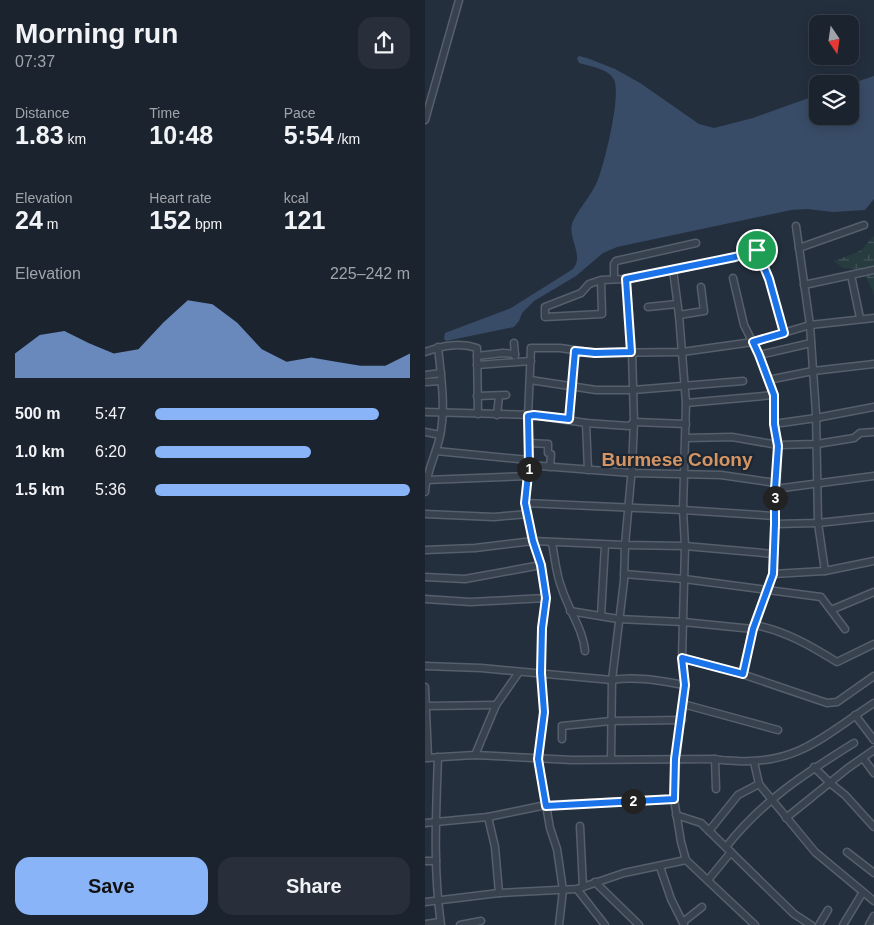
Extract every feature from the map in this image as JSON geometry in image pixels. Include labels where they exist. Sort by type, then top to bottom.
[{"type":"street","points":[[425,120],[459,0]]},
{"type":"street","points":[[799,248],[865,225]]},
{"type":"street","points":[[796,226],[810,325],[816,418],[818,523],[825,571]]},
{"type":"street","points":[[753,234],[757,250],[769,279],[784,333]]},
{"type":"street","points":[[614,279],[615,261],[696,243]]},
{"type":"street","points":[[601,280],[602,314],[545,317],[545,306],[581,293],[589,284],[601,280],[626,279],[673,270],[735,257],[757,250]]},
{"type":"street","points":[[673,270],[686,387],[682,658],[685,685],[675,759],[674,799],[686,860],[755,925]]},
{"type":"street","points":[[804,284],[874,270]]},
{"type":"street","points":[[851,274],[860,318]]},
{"type":"street","points":[[733,278],[744,325],[759,355],[774,395],[774,424],[778,446],[773,574],[754,627],[743,674]]},
{"type":"street","points":[[611,759],[612,680],[624,574],[634,422],[626,279]]},
{"type":"street","points":[[679,315],[704,311],[701,287]]},
{"type":"street","points":[[649,306],[677,304]]},
{"type":"street","points":[[559,925],[563,890],[557,849],[550,828],[538,759],[544,712],[541,673],[542,628],[546,598],[541,565],[533,541],[525,503],[529,463],[528,416],[531,348],[560,348],[595,353],[682,352],[753,342],[810,325],[860,318],[874,318]]},
{"type":"street","points":[[514,343],[515,362]]},
{"type":"street","points":[[759,355],[811,343]]},
{"type":"street","points":[[425,352],[438,347],[458,344],[477,348],[478,414]]},
{"type":"street","points":[[425,492],[427,469],[436,451],[443,412],[438,347]]},
{"type":"street","points":[[569,419],[575,351]]},
{"type":"street","points":[[477,356],[503,353],[515,354]]},
{"type":"street","points":[[477,365],[531,361]]},
{"type":"street","points":[[768,380],[813,371],[874,364]]},
{"type":"street","points":[[425,375],[441,373]]},
{"type":"street","points":[[530,380],[596,390],[633,390],[743,382]]},
{"type":"street","points":[[425,382],[441,381]]},
{"type":"street","points":[[686,403],[774,395]]},
{"type":"street","points":[[477,396],[502,396],[497,415]]},
{"type":"street","points":[[774,424],[874,407]]},
{"type":"street","points":[[425,412],[534,415],[586,423],[629,426],[634,422],[686,424]]},
{"type":"street","points":[[586,423],[588,470]]},
{"type":"street","points":[[425,432],[440,434]]},
{"type":"street","points":[[686,438],[732,438],[778,446],[817,444],[854,438],[860,433],[874,432]]},
{"type":"street","points":[[529,443],[548,444],[548,453],[551,454],[550,467]]},
{"type":"street","points":[[436,451],[550,467],[631,473],[721,475],[775,486],[816,484],[874,476]]},
{"type":"street","points":[[426,480],[528,476]]},
{"type":"street","points":[[525,503],[683,510],[818,523],[874,517]]},
{"type":"street","points":[[425,514],[494,517],[527,514]]},
{"type":"street","points":[[425,550],[475,548],[533,541],[605,545],[685,546],[774,554]]},
{"type":"street","points":[[552,543],[561,587],[570,611],[584,637],[585,651]]},
{"type":"street","points":[[601,616],[605,545]]},
{"type":"street","points":[[773,574],[825,571],[874,561]]},
{"type":"street","points":[[425,578],[465,579],[541,565]]},
{"type":"street","points":[[624,574],[683,579],[821,597],[845,629]]},
{"type":"street","points":[[831,610],[874,592]]},
{"type":"street","points":[[425,599],[470,602],[546,598]]},
{"type":"street","points":[[570,611],[618,619],[768,627],[799,639],[837,662],[874,644]]},
{"type":"street","points":[[682,658],[743,674],[827,703],[837,702],[874,676]]},
{"type":"street","points":[[425,666],[481,668],[612,680],[647,678],[685,685]]},
{"type":"street","points":[[475,755],[496,705],[519,672]]},
{"type":"street","points":[[425,687],[426,758],[475,755],[538,759],[715,759],[725,762],[734,760],[753,762],[788,756],[809,747],[874,703]]},
{"type":"street","points":[[683,704],[778,730]]},
{"type":"street","points":[[426,706],[496,705]]},
{"type":"street","points":[[855,715],[874,740]]},
{"type":"street","points":[[562,739],[562,726],[611,721],[681,720]]},
{"type":"street","points":[[708,880],[742,826],[771,798],[814,767],[854,744]]},
{"type":"street","points":[[786,818],[874,750]]},
{"type":"street","points":[[425,924],[440,924],[437,901],[435,822],[438,757]]},
{"type":"street","points":[[863,758],[874,773]]},
{"type":"street","points":[[715,759],[716,789]]},
{"type":"street","points":[[753,762],[759,784],[815,852],[874,901]]},
{"type":"street","points":[[814,767],[845,795],[874,827]]},
{"type":"street","points":[[709,831],[738,795],[759,784]]},
{"type":"street","points":[[425,824],[488,817],[546,806],[674,799]]},
{"type":"street","points":[[677,815],[701,822],[794,914],[811,925]]},
{"type":"street","points":[[488,817],[495,847],[499,893]]},
{"type":"street","points":[[580,826],[580,888],[605,925]]},
{"type":"street","points":[[847,852],[874,873]]},
{"type":"street","points":[[425,902],[499,893],[580,888],[624,873],[660,867],[686,860]]},
{"type":"street","points":[[425,861],[436,861]]},
{"type":"street","points":[[660,867],[683,924],[702,907]]},
{"type":"street","points":[[595,882],[639,925]]},
{"type":"street","points":[[843,925],[863,892]]},
{"type":"street","points":[[819,925],[828,910]]},
{"type":"street","points":[[869,925],[874,916]]},
{"type":"street","points":[[460,925],[481,921]]},
{"type":"green space","points":[[874,236],[874,295],[863,269],[843,268],[834,261],[860,251]]},
{"type":"water","points":[[579,56],[587,58],[615,69],[640,83],[699,124],[714,128],[753,118],[809,98],[809,125],[859,125],[859,81],[874,76],[874,199],[865,210],[833,212],[807,209],[791,210],[617,247],[603,253],[576,276],[534,301],[522,313],[514,327],[446,341],[444,339],[445,333],[511,308],[573,269],[576,264],[577,258],[571,227],[595,187],[600,173],[608,145],[616,97],[615,85],[610,75],[592,66],[579,63],[577,58]]},
{"type":"district","name":"Burmese Colony","points":[[677,459]]},
{"type":"route","points":[[757,250],[769,279],[784,333],[753,342],[774,395],[774,424],[778,446],[773,574],[753,629],[743,674],[682,658],[685,685],[675,759],[674,799],[546,806],[538,759],[544,712],[541,673],[542,628],[546,598],[541,565],[533,541],[525,503],[529,465],[528,416],[569,419],[575,351],[595,353],[631,352],[626,279],[735,257],[757,250]]}]
